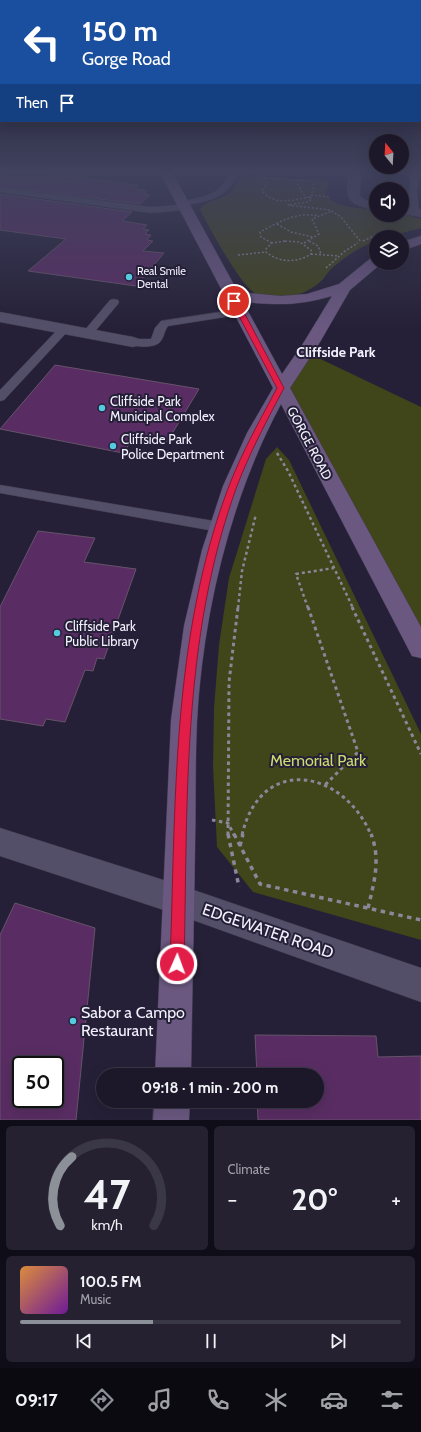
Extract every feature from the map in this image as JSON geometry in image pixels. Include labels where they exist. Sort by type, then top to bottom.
[{"type":"main road","name":"GORGE ROAD","points":[[194,224],[421,649]]},
{"type":"main road","points":[[409,244],[421,240]]},
{"type":"main road","points":[[173,1068],[180,900],[184,720],[196,626],[213,550],[233,486],[256,434],[281,388],[312,342],[344,287],[369,267]]},
{"type":"main road","points":[[232,296],[281,301],[308,298],[344,287]]},
{"type":"main road","points":[[171,1120],[172,1108]]},
{"type":"street","points":[[0,317],[133,342]]},
{"type":"street","name":"EDGEWATER ROAD","points":[[0,842],[180,900],[421,985]]},
{"type":"lane","points":[[88,333],[114,302]]},
{"type":"lane","points":[[133,342],[156,342],[162,326],[172,321],[240,312]]},
{"type":"lane","points":[[0,397],[64,329]]},
{"type":"lane","points":[[0,489],[220,527]]},
{"type":"path","points":[[276,224],[291,232],[314,238]]},
{"type":"path","points":[[272,243],[261,237],[259,234],[276,224]]},
{"type":"path","points":[[304,244],[319,234],[314,224]]},
{"type":"path","points":[[346,224],[361,242]]},
{"type":"path","points":[[322,272],[340,256],[361,242],[392,229]]},
{"type":"path","points":[[266,252],[268,246],[272,243],[285,241],[304,244],[310,247],[311,254]]},
{"type":"path","points":[[308,241],[316,244],[321,254]]},
{"type":"path","points":[[234,255],[266,252],[274,258],[288,260],[302,259],[311,254],[340,256]]},
{"type":"path","points":[[274,459],[277,453],[288,472],[421,754]]},
{"type":"path","points":[[248,924],[228,835],[229,682],[242,571],[258,506]]},
{"type":"path","points":[[324,786],[358,752],[296,574],[334,568]]},
{"type":"path","points":[[240,846],[244,825],[253,805],[266,790],[281,782],[299,779],[337,791],[350,802],[364,820],[374,843],[377,861],[368,908]]},
{"type":"path","points":[[182,815],[228,823]]},
{"type":"path","points":[[228,823],[260,884],[421,920]]},
{"type":"green space","points":[[208,224],[421,224],[421,228],[409,231],[369,230],[369,244],[346,257],[330,270],[314,287],[297,295],[277,298],[259,295],[246,285],[232,265]]},
{"type":"green space","points":[[306,352],[421,407],[421,649],[281,388]]},
{"type":"green space","name":"Memorial Park","points":[[277,447],[289,460],[421,734],[421,940],[253,892],[217,847],[213,767],[214,708],[219,645],[229,578],[266,459]]},
{"type":"building","points":[[0,224],[142,224],[147,225],[143,229],[149,230],[145,234],[151,235],[147,240],[153,241],[143,251],[164,253],[136,286],[28,271],[66,239],[0,230]]},
{"type":"building","name":"Cliffside Park Municipal Complex","points":[[55,365],[199,389],[167,442],[135,436],[123,453],[0,429]]},
{"type":"building","name":"Cliffside Park Public Library","points":[[38,531],[95,538],[84,562],[136,569],[104,659],[97,658],[93,671],[85,670],[65,722],[46,719],[43,726],[0,719],[0,607]]},
{"type":"building","points":[[15,903],[95,928],[76,1120],[0,1120],[0,935]]},
{"type":"building","points":[[255,1035],[376,1036],[378,1057],[421,1056],[421,1120],[258,1120],[257,1108],[324,1108],[324,1068],[257,1068]]},
{"type":"place","name":"Real Smile Dental","points":[[129,277]]},
{"type":"place","name":"Cliffside Park Municipal Complex","points":[[102,408]]},
{"type":"place","name":"Cliffside Park Police Department","points":[[113,446]]},
{"type":"place","name":"Cliffside Park Public Library","points":[[57,633]]},
{"type":"place","name":"Sabor a Campo Restaurant","points":[[73,1021]]},
{"type":"district","name":"Cliffside Park","points":[[336,352]]},
{"type":"route","points":[[177,964],[184,720],[196,626],[213,550],[233,486],[256,434],[281,388],[234,301]]}]
